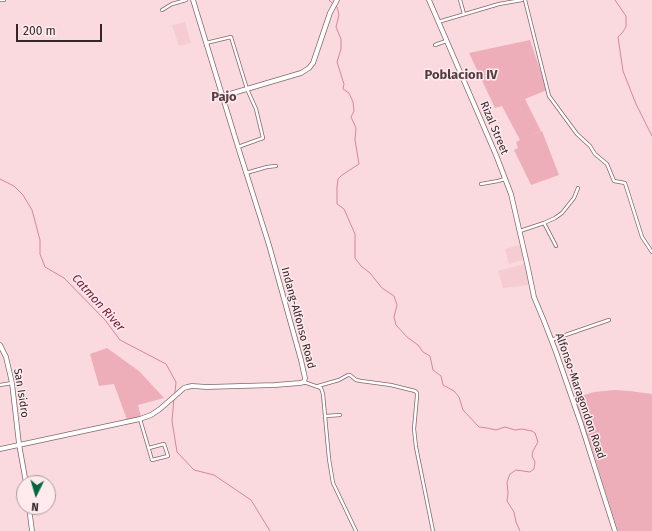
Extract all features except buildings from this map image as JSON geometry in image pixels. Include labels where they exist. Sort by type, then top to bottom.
[{"type":"main road","name":"Indang-Alfonso Road","points":[[0,449],[140,419],[151,415],[160,409],[187,387],[275,385],[304,382],[305,378],[301,360],[269,245],[193,0]]},
{"type":"main road","points":[[223,96],[301,73],[309,68],[313,63],[331,12],[337,0]]},
{"type":"main road","name":"Rizal Street","points":[[429,0],[486,131],[511,194],[528,268]]},
{"type":"main road","name":"Alfonso-Maragondon Road","points":[[528,268],[534,296],[581,424],[614,531]]},
{"type":"main road","name":"San Isidro","points":[[0,345],[6,357],[12,383],[19,444]]},
{"type":"main road","points":[[19,444],[25,475]]},
{"type":"main road","points":[[30,515],[32,531]]},
{"type":"street","points":[[162,10],[168,5],[186,0]]},
{"type":"street","points":[[460,0],[464,14]]},
{"type":"street","points":[[438,22],[499,4],[523,0],[548,92],[577,134],[590,146],[595,154],[607,164],[614,181],[625,183],[642,237],[652,252]]},
{"type":"street","points":[[206,43],[231,37],[247,89],[256,109],[262,138],[238,147]]},
{"type":"street","points":[[435,45],[446,41]]},
{"type":"street","points":[[246,173],[276,166]]},
{"type":"street","points":[[481,184],[505,179]]},
{"type":"street","points":[[520,232],[544,224],[562,213],[574,198],[578,188]]},
{"type":"street","points":[[544,224],[556,246]]},
{"type":"street","points":[[551,340],[609,320]]},
{"type":"street","points":[[318,386],[350,375],[356,380],[391,384],[417,393],[414,428],[416,447],[433,531]]},
{"type":"street","points":[[304,382],[318,386],[324,394],[329,459],[333,483],[356,531]]},
{"type":"street","points":[[0,386],[12,383]]},
{"type":"street","points":[[326,416],[340,415]]},
{"type":"street","points":[[140,419],[152,460],[168,456],[164,444],[149,448]]},
{"type":"shaded area","points":[[185,22],[191,43],[179,46],[172,25]]},
{"type":"shaded area","points":[[530,40],[547,90],[525,99],[541,131],[529,136],[542,131],[559,175],[531,185],[514,150],[518,148],[516,142],[520,140],[502,106],[495,108],[469,53]]},
{"type":"shaded area","points":[[520,245],[523,260],[509,264],[505,249]]},
{"type":"shaded area","points":[[524,264],[529,285],[503,288],[498,271]]},
{"type":"shaded area","points":[[107,348],[139,371],[164,398],[138,405],[141,416],[127,420],[114,384],[99,386],[90,354]]},
{"type":"shaded area","points":[[614,390],[652,394],[652,531],[618,531],[574,398],[594,392]]},
{"type":"waterway","points":[[329,0],[333,4]]},
{"type":"waterway","points":[[615,0],[626,16],[626,27],[618,37],[623,71],[636,104],[652,136]]},
{"type":"waterway","points":[[336,6],[339,15],[336,27],[341,39],[341,49],[337,62],[344,84],[343,89],[349,93],[353,102],[354,111],[351,117],[356,128],[355,140],[359,164],[338,179],[337,204],[344,209],[355,234],[355,258],[382,288],[394,296],[397,305],[394,317],[396,325],[407,337],[418,345],[423,352],[430,356],[433,370],[441,376],[443,385],[454,391],[459,397],[463,410],[479,427],[496,430],[505,427],[515,430],[522,429],[535,433],[538,442],[532,456],[535,462],[534,469],[530,472],[516,470],[510,474],[507,482],[507,501],[514,512],[520,531]]},
{"type":"waterway","name":"Catmon River","points":[[0,179],[14,186],[23,195],[32,210],[40,240],[40,254],[45,267],[64,278],[105,320],[120,340],[166,364],[176,382],[175,393]]},
{"type":"waterway","name":"Catmon River","points":[[174,398],[172,421],[177,452],[194,470],[214,475],[251,500],[270,531]]},
{"type":"district","name":"Poblacion IV","points":[[461,75]]},
{"type":"district","name":"Pajo","points":[[224,97]]}]
